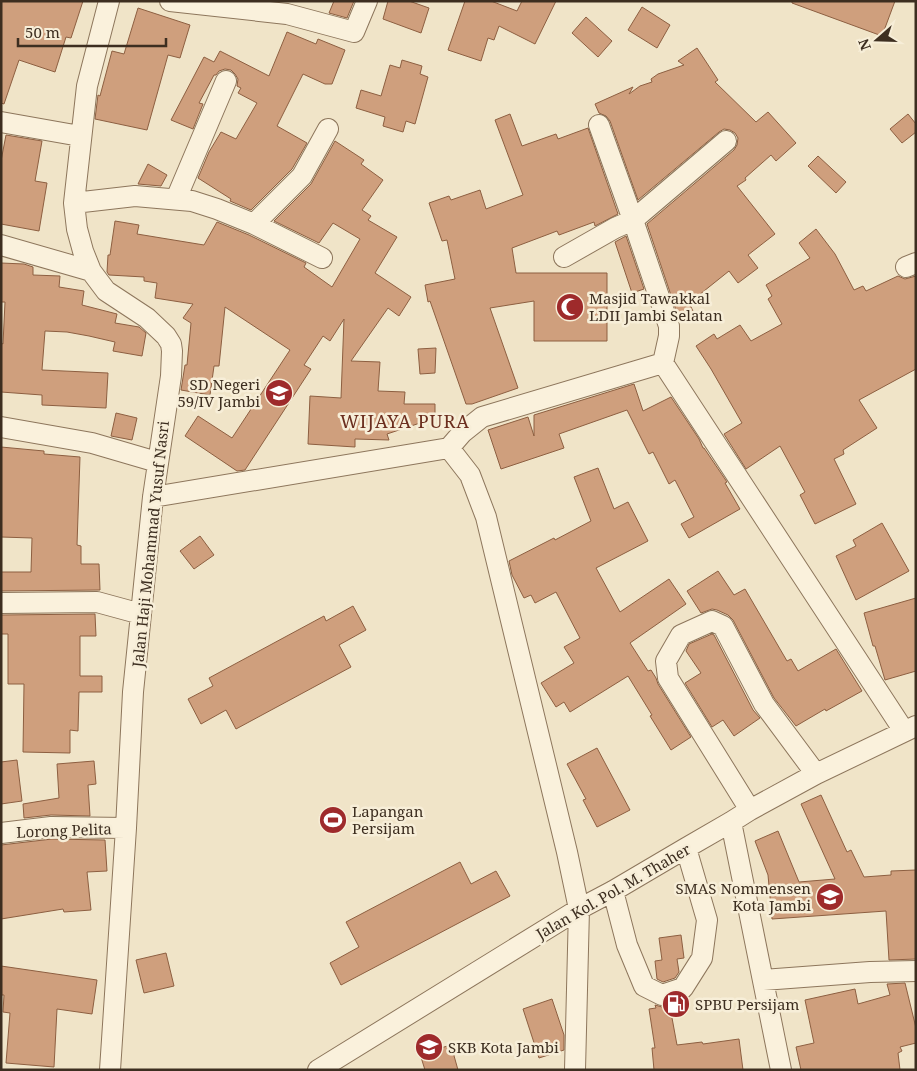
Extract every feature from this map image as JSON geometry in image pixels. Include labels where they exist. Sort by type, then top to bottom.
[{"type":"street","name":"Jalan Haji Mohammad Yusuf Nasri","points":[[109,1],[87,86],[74,203],[77,229],[91,271],[106,291],[147,318],[166,336],[171,344],[172,351],[171,376],[157,462],[133,692],[110,1070]]},
{"type":"street","points":[[170,1],[287,14],[354,32],[367,1]]},
{"type":"street","points":[[176,199],[226,81]]},
{"type":"street","points":[[1,122],[80,136]]},
{"type":"street","points":[[599,126],[669,326],[670,336],[663,363],[910,729]]},
{"type":"street","points":[[254,224],[302,176],[328,129]]},
{"type":"street","points":[[564,257],[633,220],[726,141]]},
{"type":"street","points":[[74,203],[135,196],[192,201],[254,224],[322,258]]},
{"type":"street","points":[[1,245],[91,271]]},
{"type":"street","points":[[153,497],[449,448],[462,433],[482,417],[663,363]]},
{"type":"street","points":[[1,427],[92,443],[157,462]]},
{"type":"street","points":[[449,448],[470,475],[486,517],[579,909],[575,1070]]},
{"type":"street","points":[[1,603],[97,602],[141,614]]},
{"type":"street","points":[[750,810],[668,678],[666,661],[681,636],[712,621],[723,626],[764,704],[816,774]]},
{"type":"street","name":"Jalan Kol. Pol. M. Thaher","points":[[318,1070],[579,909],[750,810],[816,774],[910,729]]},
{"type":"street","points":[[731,822],[781,1070]]},
{"type":"street","name":"Lorong Pelita","points":[[1,833],[51,827],[126,828]]},
{"type":"street","points":[[613,891],[627,945],[644,986],[662,995],[683,988],[702,958],[707,920],[686,848]]},
{"type":"street","points":[[762,980],[870,972],[916,972]]},
{"type":"building","points":[[1,1],[83,1],[71,38],[66,37],[55,72],[19,60],[4,104],[1,103]]},
{"type":"building","points":[[334,1],[354,1],[347,18],[329,13]]},
{"type":"building","points":[[388,1],[409,1],[429,8],[421,33],[383,19]]},
{"type":"building","points":[[465,1],[491,1],[517,11],[522,1],[556,1],[535,44],[499,26],[494,40],[488,38],[481,61],[448,50]]},
{"type":"building","points":[[792,1],[895,1],[882,36],[792,3]]},
{"type":"building","points":[[642,7],[670,25],[657,48],[628,30]]},
{"type":"building","points":[[138,8],[190,25],[180,58],[168,55],[147,130],[95,119],[98,95],[100,96],[112,51],[124,54]]},
{"type":"building","points":[[586,17],[612,41],[598,57],[572,33]]},
{"type":"building","points":[[287,32],[316,44],[318,39],[345,50],[332,84],[325,84],[303,74],[277,126],[307,143],[292,169],[251,210],[230,201],[231,199],[198,178],[209,152],[221,132],[236,139],[257,103],[238,93],[241,88],[237,86],[238,79],[235,74],[231,70],[225,69],[214,75],[199,103],[203,104],[193,129],[171,120],[204,57],[214,62],[220,51],[269,76]]},
{"type":"building","points":[[697,48],[718,80],[715,82],[756,122],[768,112],[796,143],[776,161],[771,155],[745,178],[746,180],[737,186],[775,234],[748,255],[758,268],[738,283],[729,271],[689,303],[695,315],[680,322],[647,224],[734,150],[738,138],[730,130],[724,129],[719,132],[638,200],[610,121],[606,116],[599,113],[595,104],[633,87],[629,94],[640,86],[652,82],[651,79],[658,74],[684,65],[678,61]]},
{"type":"building","points":[[402,60],[422,66],[420,74],[428,77],[415,124],[406,121],[403,132],[383,126],[385,117],[356,108],[361,90],[381,96],[390,65],[400,68]]},
{"type":"building","points":[[510,114],[522,146],[556,134],[558,139],[588,128],[618,214],[595,226],[594,222],[559,235],[557,231],[512,248],[516,273],[607,273],[607,341],[534,341],[534,301],[490,308],[518,388],[472,404],[466,404],[430,301],[428,302],[425,285],[455,279],[447,240],[442,241],[429,203],[449,196],[451,200],[480,190],[486,209],[523,195],[495,120]]},
{"type":"building","points":[[908,114],[916,124],[916,132],[902,143],[890,129]]},
{"type":"building","points":[[6,135],[42,141],[35,181],[47,183],[39,231],[1,224],[1,161]]},
{"type":"building","points":[[335,141],[364,160],[361,164],[383,180],[362,210],[371,216],[368,220],[397,237],[375,273],[411,297],[399,316],[388,308],[351,361],[380,362],[378,391],[405,392],[404,404],[435,404],[435,418],[387,434],[389,440],[355,439],[355,447],[308,444],[310,396],[341,398],[344,319],[330,341],[323,336],[304,365],[311,369],[245,470],[237,471],[185,436],[198,416],[232,438],[290,350],[225,307],[219,366],[214,366],[210,395],[181,390],[185,365],[187,365],[191,323],[183,318],[193,304],[155,298],[157,283],[144,281],[144,277],[109,275],[107,272],[108,255],[110,255],[115,221],[139,225],[137,234],[204,245],[217,222],[249,235],[306,263],[304,267],[332,287],[360,239],[333,223],[319,243],[274,221],[311,184]]},
{"type":"building","points":[[818,156],[846,182],[836,193],[808,166]]},
{"type":"building","points":[[148,164],[167,175],[161,186],[138,184]]},
{"type":"building","points":[[816,229],[835,254],[854,290],[863,286],[866,291],[898,276],[905,279],[916,276],[916,369],[859,400],[877,428],[843,450],[844,454],[834,459],[856,504],[815,524],[800,495],[805,492],[780,446],[746,469],[724,434],[742,423],[696,346],[714,334],[717,339],[740,325],[751,341],[782,324],[768,299],[772,296],[766,285],[810,258],[799,243]]},
{"type":"building","points":[[626,236],[644,289],[632,293],[615,242]]},
{"type":"building","points":[[1,263],[24,264],[33,267],[33,275],[60,276],[59,287],[84,291],[82,305],[117,314],[115,323],[139,327],[146,333],[142,356],[113,351],[115,342],[67,332],[45,331],[42,370],[108,373],[106,408],[42,405],[42,395],[1,392],[1,343],[3,344],[5,302],[1,302]]},
{"type":"building","points":[[436,348],[435,373],[420,374],[418,349]]},
{"type":"building","points":[[634,384],[643,411],[671,397],[727,482],[725,483],[740,509],[689,538],[681,524],[694,517],[675,480],[669,484],[653,452],[649,454],[627,410],[559,434],[564,448],[501,469],[488,430],[528,417],[534,436],[534,415]]},
{"type":"building","points":[[116,413],[137,418],[132,440],[111,436]]},
{"type":"building","points":[[1,447],[44,451],[44,454],[80,457],[77,545],[81,546],[81,564],[99,564],[100,590],[1,591],[1,572],[31,572],[32,538],[1,537]]},
{"type":"building","points":[[598,468],[614,509],[628,502],[648,541],[596,568],[620,612],[669,579],[686,604],[630,643],[648,671],[651,670],[691,737],[671,750],[628,676],[570,712],[564,702],[556,707],[541,683],[574,663],[564,647],[580,638],[556,592],[535,603],[531,595],[524,598],[512,575],[509,561],[591,521],[574,477]]},
{"type":"building","points":[[882,523],[909,571],[856,600],[836,556],[856,546],[853,540]]},
{"type":"building","points":[[200,536],[214,555],[194,569],[180,551]]},
{"type":"building","points":[[718,571],[734,595],[745,589],[787,661],[791,659],[798,671],[836,649],[862,691],[796,726],[774,698],[733,620],[728,615],[717,610],[712,609],[701,613],[687,591]]},
{"type":"building","points":[[916,598],[916,671],[885,680],[864,613]]},
{"type":"building","points":[[353,606],[366,630],[339,645],[351,667],[236,729],[226,710],[201,724],[188,699],[213,686],[209,678],[324,616],[326,621]]},
{"type":"building","points":[[95,614],[96,636],[80,636],[80,676],[102,676],[102,692],[79,692],[78,731],[70,730],[70,753],[23,752],[24,684],[8,684],[8,634],[1,634],[1,615]]},
{"type":"building","points":[[712,634],[753,710],[760,718],[734,736],[723,720],[712,727],[685,683],[701,673],[686,651],[689,644]]},
{"type":"building","points":[[597,748],[630,810],[597,827],[583,800],[586,799],[567,764]]},
{"type":"building","points":[[17,760],[22,801],[1,804],[1,762]]},
{"type":"building","points":[[94,761],[96,784],[88,785],[90,816],[51,815],[24,818],[23,804],[59,798],[57,764]]},
{"type":"building","points":[[821,795],[847,852],[851,850],[864,877],[891,875],[891,871],[916,870],[916,959],[889,960],[886,911],[772,919],[768,875],[755,841],[778,831],[799,882],[835,879],[801,804]]},
{"type":"building","points":[[52,839],[105,840],[107,871],[87,872],[91,910],[64,912],[63,909],[1,919],[1,845]]},
{"type":"building","points":[[460,862],[471,884],[496,871],[510,896],[341,985],[330,963],[359,947],[346,922]]},
{"type":"building","points":[[681,935],[684,958],[677,959],[679,972],[675,978],[663,982],[657,979],[655,961],[662,960],[659,938]]},
{"type":"building","points":[[166,953],[174,986],[144,993],[136,960]]},
{"type":"building","points":[[1,966],[97,980],[92,1014],[57,1009],[54,1067],[6,1063],[10,1013],[3,1012],[4,995],[1,995]]},
{"type":"building","points":[[905,983],[916,1028],[916,1043],[900,1047],[902,1051],[898,1053],[900,1070],[801,1070],[796,1047],[814,1043],[805,1000],[855,989],[858,1004],[890,995],[887,984]]},
{"type":"building","points":[[552,999],[564,1035],[564,1050],[539,1058],[523,1009]]},
{"type":"building","points":[[678,1002],[678,1006],[670,1007],[677,1045],[702,1042],[703,1044],[739,1039],[743,1070],[654,1070],[652,1048],[655,1048],[649,1009],[656,1008],[655,1005],[662,1007]]},
{"type":"building","points":[[451,1045],[458,1070],[425,1070],[420,1054]]},
{"type":"place","name":"Masjid Tawakkal LDII Jambi Selatan","points":[[570,307]]},
{"type":"place","name":"SD Negeri 59/IV Jambi","points":[[279,393]]},
{"type":"place","name":"Lapangan Persijam","points":[[333,820]]},
{"type":"place","name":"SMAS Nommensen Kota Jambi","points":[[830,897]]},
{"type":"place","name":"SPBU Persijam","points":[[676,1004]]},
{"type":"place","name":"SKB Kota Jambi","points":[[429,1047]]},
{"type":"district","name":"WIJAYA PURA","points":[[405,421]]}]
